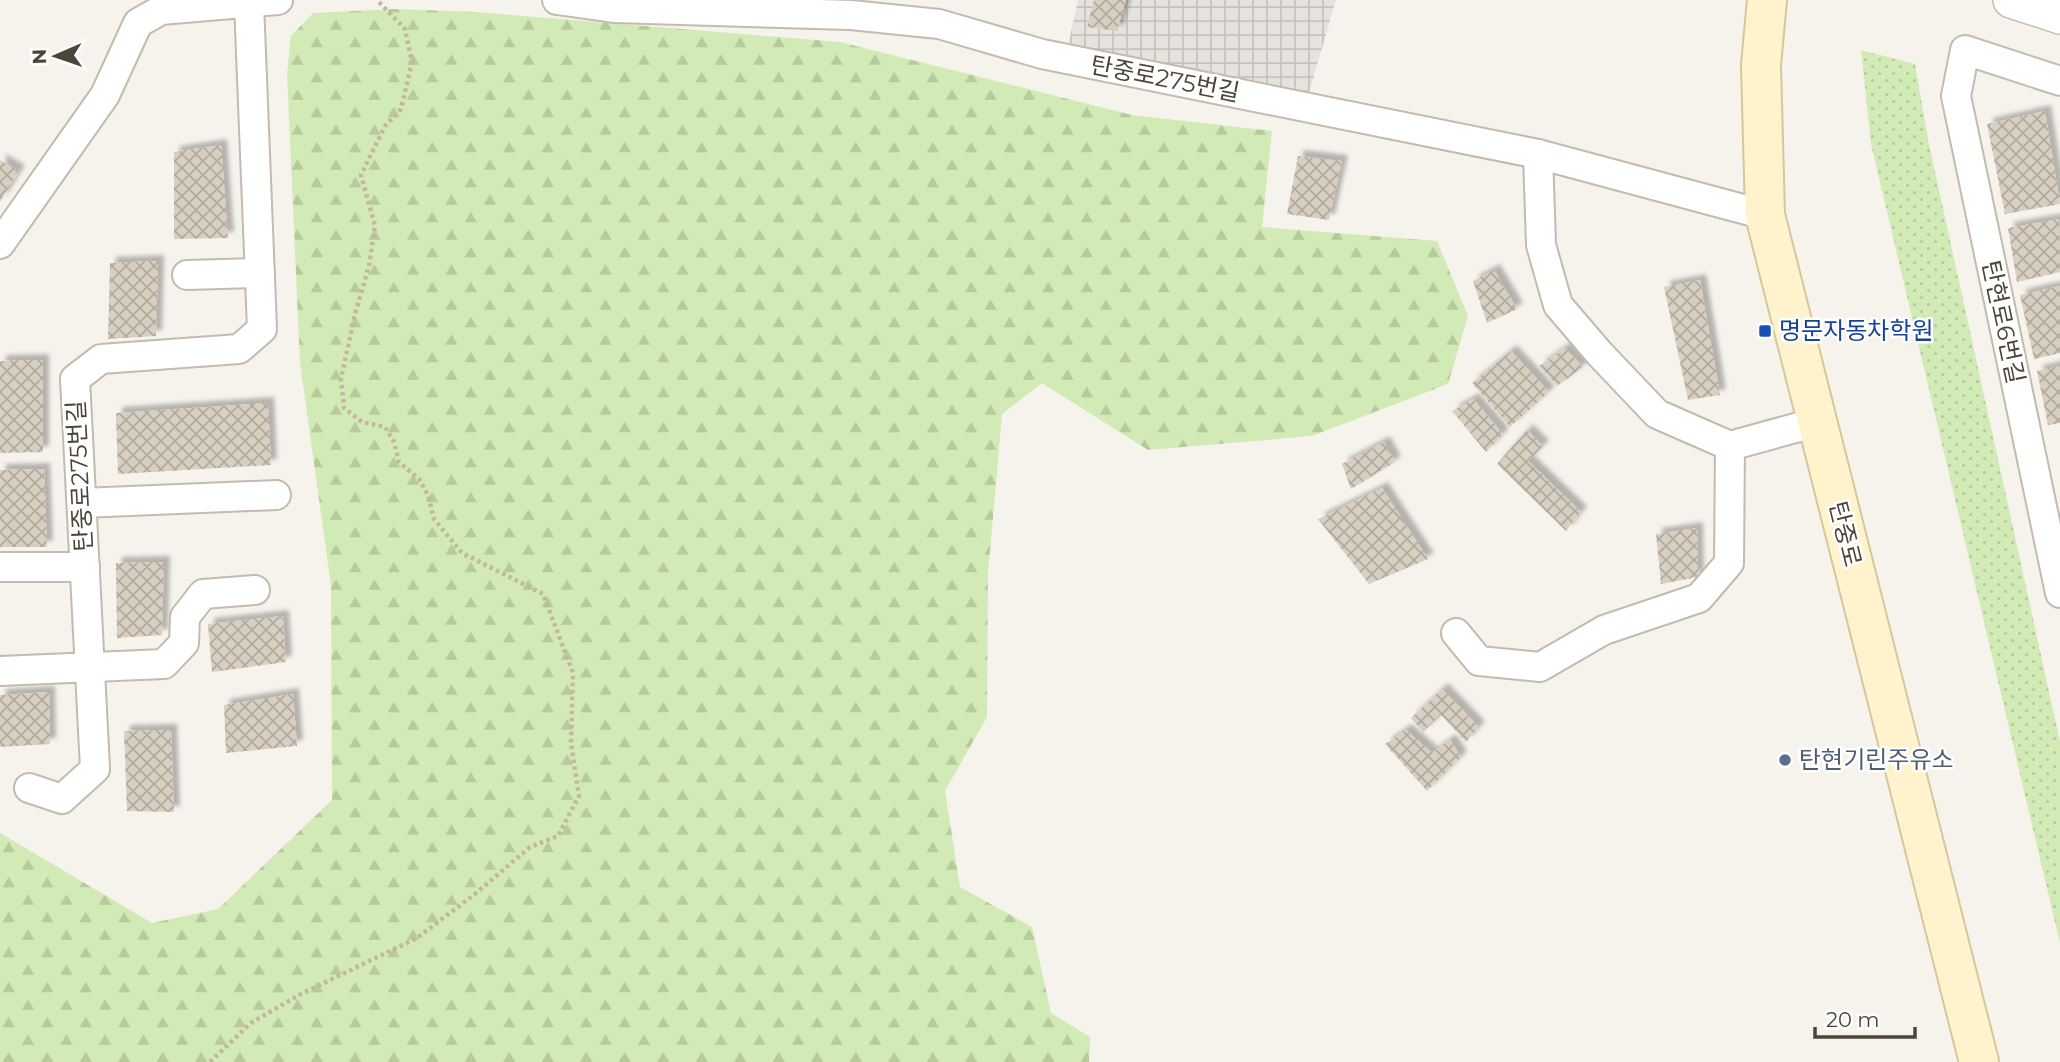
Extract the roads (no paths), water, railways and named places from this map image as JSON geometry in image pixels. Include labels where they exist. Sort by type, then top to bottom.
[{"type":"main road","name":"탄중로","points":[[1767,0],[1761,65],[1765,215],[1979,1062]]},
{"type":"street","points":[[0,243],[106,95],[138,23],[161,10],[278,0]]},
{"type":"street","name":"탄중로275번길","points":[[556,0],[614,8],[851,15],[939,24],[1042,54],[1538,154],[1765,215]]},
{"type":"street","points":[[2011,0],[2060,16]]},
{"type":"street","name":"탄중로275번길","points":[[29,788],[62,799],[95,769],[75,379],[101,359],[239,349],[262,329],[249,3]]},
{"type":"street","name":"탄현로6번길","points":[[2060,81],[1965,50],[1956,96],[2060,593]]},
{"type":"street","points":[[1538,154],[1541,245],[1558,305],[1657,414],[1730,446],[1817,422]]},
{"type":"street","points":[[187,275],[260,273]]},
{"type":"street","points":[[1456,633],[1479,661],[1540,667],[1604,630],[1699,598],[1729,563],[1730,446]]},
{"type":"street","points":[[82,503],[276,495]]},
{"type":"street","points":[[0,568],[85,567]]},
{"type":"street","points":[[0,671],[164,664],[184,643],[185,617],[203,594],[255,590]]},
{"type":"place","name":"명문자동차학원","points":[[1765,331]]},
{"type":"place","name":"탄현기린주유소","points":[[1785,760]]}]
